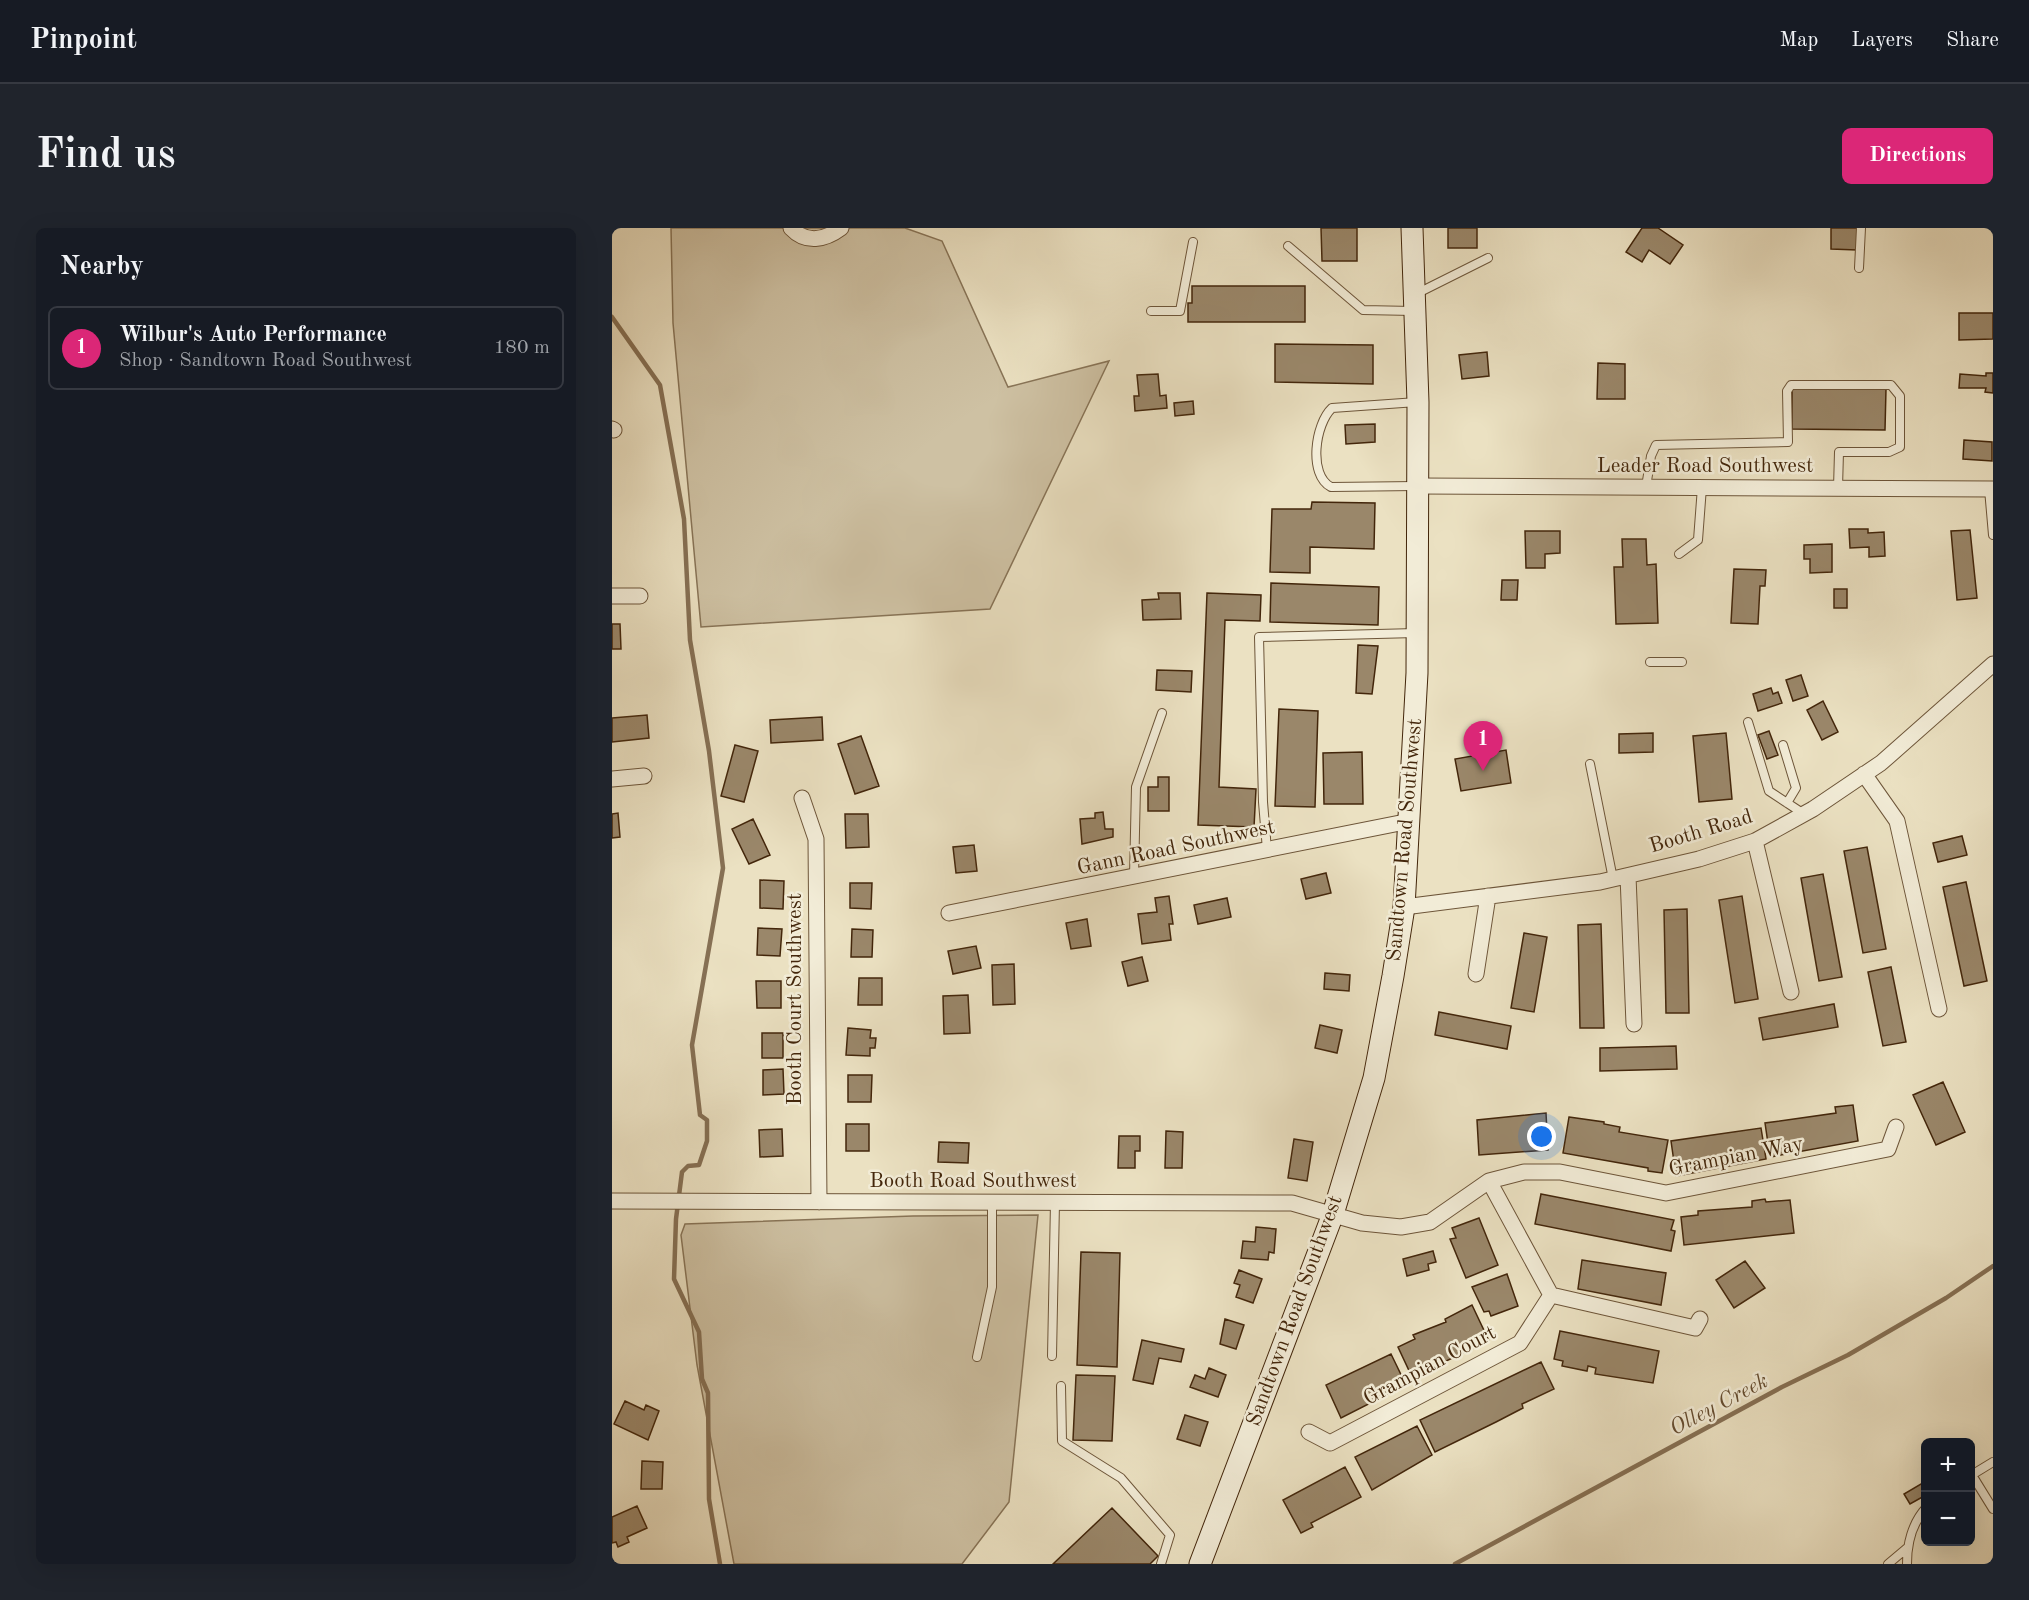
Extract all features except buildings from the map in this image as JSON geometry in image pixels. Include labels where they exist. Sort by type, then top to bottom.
[{"type":"street","points":[[791,228],[796,234],[818,240],[832,235],[841,228]]},
{"type":"street","name":"Sandtown Road Southwest","points":[[1200,1564],[1333,1214],[1374,1078],[1404,908],[1418,633],[1418,402],[1412,228]]},
{"type":"street","name":"Leader Road Southwest","points":[[1417,486],[1991,489]]},
{"type":"street","points":[[612,596],[640,596]]},
{"type":"street","name":"Booth Road","points":[[1404,908],[1613,879],[1699,859],[1755,841],[1804,814],[1881,763],[1993,664]]},
{"type":"street","points":[[1864,774],[1897,821],[1939,1009]]},
{"type":"street","points":[[612,779],[644,776]]},
{"type":"street","name":"Booth Court Southwest","points":[[802,798],[816,840],[819,1202]]},
{"type":"street","name":"Gann Road Southwest","points":[[949,913],[1134,878],[1410,821]]},
{"type":"street","points":[[1755,841],[1791,992]]},
{"type":"street","points":[[1628,876],[1634,1024]]},
{"type":"street","points":[[1476,974],[1488,896]]},
{"type":"street","name":"Grampian Way","points":[[1333,1214],[1362,1223],[1401,1227],[1430,1222],[1489,1181],[1524,1172],[1560,1172],[1666,1193],[1888,1149],[1896,1126]]},
{"type":"street","points":[[1489,1181],[1551,1295],[1695,1328],[1701,1319]]},
{"type":"street","name":"Booth Road Southwest","points":[[612,1201],[653,1203],[1292,1203],[1333,1214]]},
{"type":"street","name":"Grampian Court","points":[[1309,1432],[1330,1443],[1520,1343],[1551,1295]]},
{"type":"lane","points":[[1859,268],[1861,228]]},
{"type":"lane","points":[[1151,311],[1180,311],[1193,242]]},
{"type":"lane","points":[[1288,246],[1363,310],[1415,303],[1488,258]]},
{"type":"lane","points":[[1646,487],[1651,456],[1656,445],[1788,442],[1787,392],[1791,385],[1891,385],[1900,396],[1900,447],[1889,452],[1839,452],[1838,488]]},
{"type":"lane","points":[[1417,486],[1331,487],[1324,483],[1321,476],[1317,449],[1321,424],[1332,408],[1418,402]]},
{"type":"lane","points":[[1679,554],[1698,540],[1702,487]]},
{"type":"lane","points":[[1991,489],[1993,535]]},
{"type":"lane","points":[[1268,850],[1263,802],[1259,638],[1418,633]]},
{"type":"lane","points":[[1650,662],[1682,662]]},
{"type":"lane","points":[[1134,878],[1136,787],[1162,713]]},
{"type":"lane","points":[[1748,722],[1769,791],[1804,814]]},
{"type":"lane","points":[[1783,745],[1797,788],[1787,803]]},
{"type":"lane","points":[[1590,764],[1613,879]]},
{"type":"lane","points":[[977,1357],[992,1287],[992,1202]]},
{"type":"lane","points":[[1052,1356],[1055,1202]]},
{"type":"lane","points":[[1061,1386],[1062,1441],[1121,1478],[1170,1535],[1161,1564]]},
{"type":"lane","points":[[1975,1473],[1993,1462]]},
{"type":"lane","points":[[1975,1481],[1993,1509]]},
{"type":"lane","points":[[1907,1564],[1907,1548],[1921,1513]]},
{"type":"lane","points":[[1888,1564],[1907,1548]]},
{"type":"shaded area","points":[[671,228],[905,228],[942,241],[1008,387],[1109,361],[990,609],[701,627],[673,323]]},
{"type":"shaded area","points":[[1038,1215],[1009,1502],[962,1564],[734,1564],[697,1365],[681,1235],[685,1224],[913,1216]]},
{"type":"waterway","points":[[612,317],[660,385],[684,519],[690,640],[709,751],[723,868],[692,1045],[700,1115],[707,1120],[707,1141],[699,1165],[688,1166],[682,1172],[676,1219],[674,1279],[699,1332],[702,1379],[708,1393],[709,1499],[720,1564]]},
{"type":"waterway","name":"Olley Creek","points":[[1455,1564],[1782,1387],[1848,1355],[1946,1298],[1993,1266]]},
{"type":"place","name":"Wilbur's Auto Performance","points":[[1483,771]]}]
